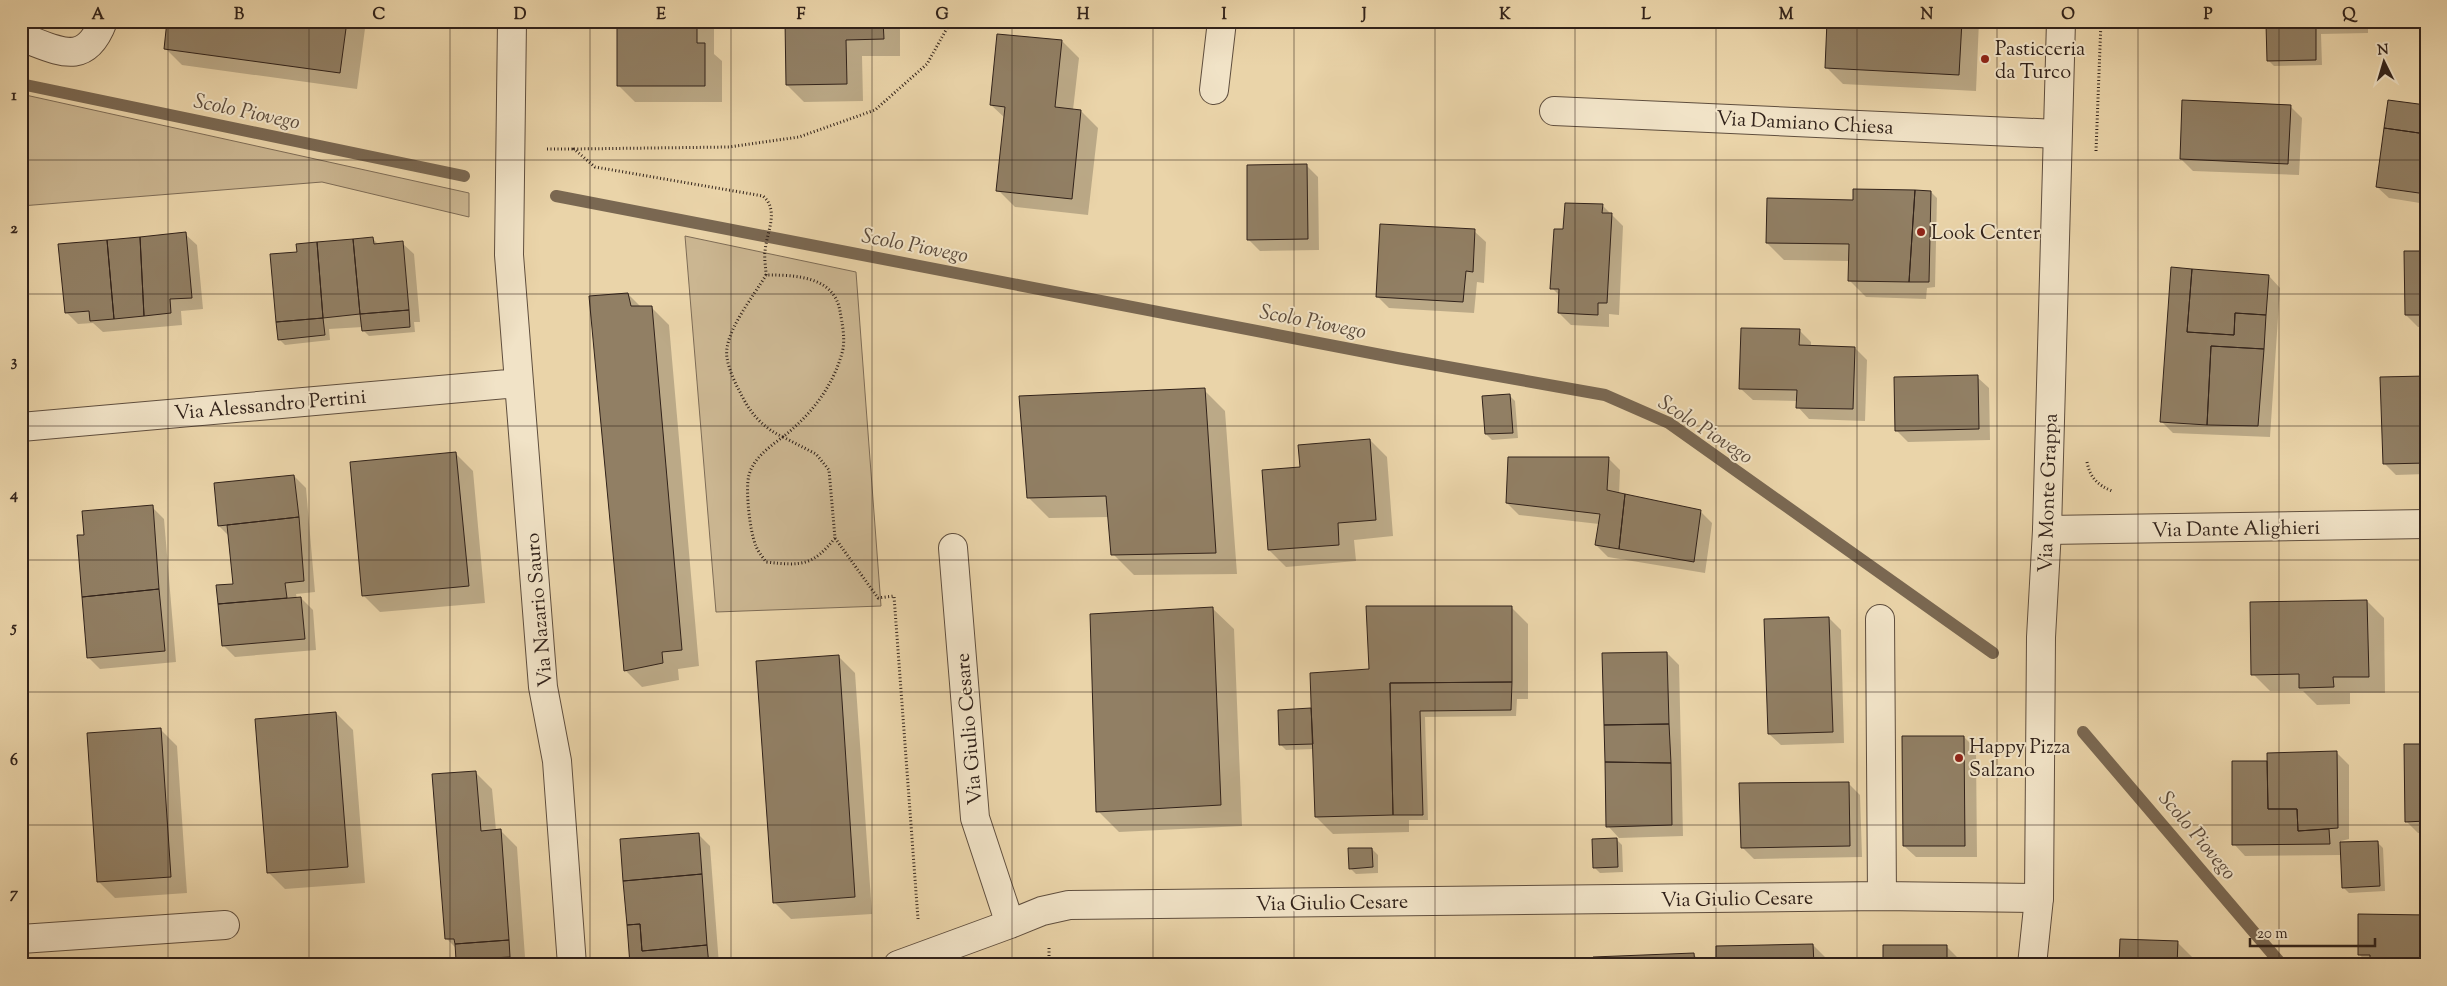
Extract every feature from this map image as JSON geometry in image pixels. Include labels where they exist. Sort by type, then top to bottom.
[{"type":"street","name":"Via Nazario Sauro","points":[[512,21],[509,255],[544,687],[557,761],[572,965]]},
{"type":"street","points":[[1214,90],[1222,21]]},
{"type":"street","name":"Via Monte Grappa","points":[[2032,965],[2038,898],[2041,637],[2047,530],[2061,21]]},
{"type":"street","points":[[21,38],[64,52],[79,52],[93,43],[101,25]]},
{"type":"street","name":"Via Damiano Chiesa","points":[[1554,111],[2057,134]]},
{"type":"street","name":"Via Alessandro Pertini","points":[[21,427],[519,383]]},
{"type":"street","name":"Via Dante Alighieri","points":[[2047,530],[2426,524]]},
{"type":"street","name":"Via Giulio Cesare","points":[[953,548],[975,818],[1010,924],[1042,911],[1069,905],[1882,896],[2038,898]]},
{"type":"street","points":[[1880,619],[1882,896]]},
{"type":"street","points":[[898,965],[1010,924]]},
{"type":"street","points":[[21,939],[225,925]]},
{"type":"path","points":[[540,149],[729,147],[799,136],[875,110],[927,64],[951,21]]},
{"type":"path","points":[[2096,160],[2101,21]]},
{"type":"path","points":[[574,148],[596,167],[763,196],[769,202],[772,211],[764,252],[766,275],[738,318],[727,356],[734,380],[746,405],[767,430],[816,454],[829,470],[835,538],[878,598],[894,596],[920,936],[927,954]]},
{"type":"path","points":[[766,275],[794,275],[823,283],[839,301],[843,325],[843,351],[827,390],[796,426],[770,446],[756,461],[749,474],[748,487],[756,546],[766,562],[804,563],[822,554],[835,538]]},
{"type":"path","points":[[2087,458],[2090,475],[2102,487],[2115,492]]},
{"type":"shaded area","points":[[21,94],[469,193],[469,217],[322,182],[21,206]]},
{"type":"shaded area","points":[[685,236],[856,272],[881,606],[716,612]]},
{"type":"building","points":[[167,21],[347,21],[340,73],[164,49]]},
{"type":"building","points":[[617,21],[697,21],[697,43],[705,43],[705,86],[617,86]]},
{"type":"building","points":[[785,21],[883,21],[884,39],[846,40],[847,84],[786,85]]},
{"type":"building","points":[[1827,21],[1962,21],[1959,75],[1825,68]]},
{"type":"building","points":[[2274,21],[2294,21],[2294,23],[2274,24]]},
{"type":"building","points":[[2294,21],[2357,21],[2357,22],[2294,23]]},
{"type":"building","points":[[2316,23],[2316,60],[2267,61],[2266,24]]},
{"type":"building","points":[[997,34],[1062,40],[1055,107],[1081,110],[1072,199],[996,191],[1005,107],[990,105]]},
{"type":"building","points":[[2182,100],[2291,105],[2288,164],[2180,159]]},
{"type":"building","points":[[2388,100],[2426,105],[2426,134],[2384,128]]},
{"type":"building","points":[[2384,128],[2426,134],[2426,194],[2376,187]]},
{"type":"building","points":[[1307,164],[1308,239],[1247,240],[1247,165]]},
{"type":"building","points":[[1853,189],[1915,190],[1909,282],[1848,281],[1849,244],[1766,243],[1767,198],[1853,200]]},
{"type":"building","points":[[1915,190],[1931,191],[1929,282],[1909,282]]},
{"type":"building","points":[[1565,203],[1603,204],[1602,213],[1612,213],[1607,303],[1598,303],[1598,315],[1558,313],[1559,289],[1550,289],[1554,229],[1563,229]]},
{"type":"building","points":[[1380,224],[1475,229],[1473,272],[1466,271],[1463,302],[1376,297]]},
{"type":"building","points":[[186,232],[192,298],[170,299],[171,313],[144,316],[140,237]]},
{"type":"building","points":[[140,237],[144,316],[114,319],[107,240]]},
{"type":"building","points":[[373,237],[374,244],[403,241],[409,310],[360,314],[353,239]]},
{"type":"building","points":[[353,239],[360,314],[323,318],[317,242]]},
{"type":"building","points":[[107,240],[114,319],[90,321],[89,311],[65,313],[58,244]]},
{"type":"building","points":[[317,242],[323,318],[276,322],[270,254],[297,252],[296,244]]},
{"type":"building","points":[[2404,251],[2426,251],[2426,315],[2405,315]]},
{"type":"building","points":[[2171,267],[2192,269],[2187,332],[2234,335],[2235,313],[2266,315],[2264,349],[2211,346],[2207,425],[2160,422]]},
{"type":"building","points":[[2192,269],[2269,275],[2266,315],[2235,313],[2234,335],[2187,332]]},
{"type":"building","points":[[628,293],[631,306],[652,306],[682,650],[662,652],[663,663],[624,671],[589,296]]},
{"type":"building","points":[[409,310],[410,327],[362,331],[360,314]]},
{"type":"building","points":[[323,318],[325,335],[278,340],[276,322]]},
{"type":"building","points":[[1741,328],[1800,329],[1799,345],[1855,347],[1853,409],[1796,408],[1797,390],[1739,389]]},
{"type":"building","points":[[2211,346],[2264,349],[2258,426],[2207,425]]},
{"type":"building","points":[[1978,375],[1979,429],[1895,431],[1894,377]]},
{"type":"building","points":[[2426,376],[2426,463],[2383,464],[2380,377]]},
{"type":"building","points":[[1205,388],[1216,553],[1111,555],[1106,496],[1027,498],[1019,396]]},
{"type":"building","points":[[1510,394],[1513,433],[1485,434],[1482,396]]},
{"type":"building","points":[[1370,439],[1376,520],[1338,523],[1339,545],[1268,550],[1262,470],[1300,467],[1298,445]]},
{"type":"building","points":[[456,452],[469,586],[362,596],[350,462]]},
{"type":"building","points":[[1508,457],[1609,457],[1607,490],[1625,494],[1619,549],[1595,545],[1600,514],[1506,503]]},
{"type":"building","points":[[294,475],[299,517],[218,526],[214,483]]},
{"type":"building","points":[[1625,494],[1701,510],[1694,562],[1619,549]]},
{"type":"building","points":[[153,505],[159,589],[82,597],[77,535],[84,535],[82,511]]},
{"type":"building","points":[[299,517],[304,581],[285,583],[287,598],[218,604],[216,585],[233,584],[227,525]]},
{"type":"building","points":[[159,589],[165,651],[87,658],[82,597]]},
{"type":"building","points":[[301,597],[305,639],[222,646],[218,604]]},
{"type":"building","points":[[2367,600],[2369,677],[2333,677],[2334,687],[2299,688],[2299,674],[2251,675],[2250,602]]},
{"type":"building","points":[[1366,606],[1512,606],[1512,682],[1390,683],[1393,815],[1315,817],[1310,673],[1369,669]]},
{"type":"building","points":[[1213,607],[1221,805],[1096,812],[1090,614]]},
{"type":"building","points":[[1829,617],[1833,732],[1768,734],[1764,619]]},
{"type":"building","points":[[1667,652],[1669,724],[1604,725],[1602,653]]},
{"type":"building","points":[[839,655],[855,897],[773,903],[756,661]]},
{"type":"building","points":[[1512,682],[1511,710],[1420,711],[1423,815],[1393,815],[1390,683]]},
{"type":"building","points":[[1311,708],[1313,744],[1279,745],[1278,710]]},
{"type":"building","points":[[336,712],[348,867],[267,873],[255,719]]},
{"type":"building","points":[[1669,724],[1671,763],[1605,762],[1604,725]]},
{"type":"building","points":[[161,728],[171,877],[97,882],[87,733]]},
{"type":"building","points":[[1902,736],[1964,736],[1965,846],[1903,846]]},
{"type":"building","points":[[2404,744],[2426,744],[2426,821],[2405,822]]},
{"type":"building","points":[[2337,751],[2338,828],[2298,831],[2297,809],[2268,809],[2267,753]]},
{"type":"building","points":[[2232,761],[2267,761],[2268,809],[2297,809],[2298,831],[2329,829],[2330,844],[2232,845]]},
{"type":"building","points":[[1605,762],[1671,763],[1672,825],[1606,827]]},
{"type":"building","points":[[476,771],[481,831],[501,829],[509,940],[455,944],[454,939],[445,939],[432,774]]},
{"type":"building","points":[[1849,782],[1850,846],[1741,848],[1739,783]]},
{"type":"building","points":[[699,833],[702,874],[623,881],[620,839]]},
{"type":"building","points":[[1617,838],[1618,867],[1593,868],[1592,839]]},
{"type":"building","points":[[2378,841],[2380,886],[2342,888],[2340,842]]},
{"type":"building","points":[[1348,848],[1372,848],[1373,867],[1349,869]]},
{"type":"building","points":[[702,874],[707,945],[642,951],[640,924],[627,925],[623,881]]},
{"type":"building","points":[[2358,914],[2426,915],[2426,965],[2370,965],[2370,955],[2358,955]]},
{"type":"building","points":[[640,924],[642,951],[707,945],[709,965],[630,965],[627,925]]},
{"type":"building","points":[[2120,939],[2178,941],[2177,965],[2119,965]]},
{"type":"building","points":[[509,940],[510,957],[456,960],[455,944]]},
{"type":"building","points":[[1813,944],[1814,965],[1716,965],[1716,946]]},
{"type":"building","points":[[1883,945],[1947,945],[1947,965],[1883,965]]},
{"type":"building","points":[[1694,953],[1695,965],[1593,965],[1593,957]]},
{"type":"building","points":[[351,960],[352,965],[277,965]]},
{"type":"building","points":[[1453,961],[1453,965],[1379,964]]},
{"type":"waterway","name":"Scolo Piovego","points":[[21,84],[464,176]]},
{"type":"waterway","name":"Scolo Piovego","points":[[556,196],[1397,358],[1605,395],[1669,423],[1993,653]]},
{"type":"waterway","name":"Scolo Piovego","points":[[2083,732],[2282,965]]},
{"type":"place","name":"Pasticceria da Turco","points":[[1985,59]]},
{"type":"place","name":"Look Center","points":[[1921,232]]},
{"type":"place","name":"Happy Pizza Salzano","points":[[1959,758]]}]
